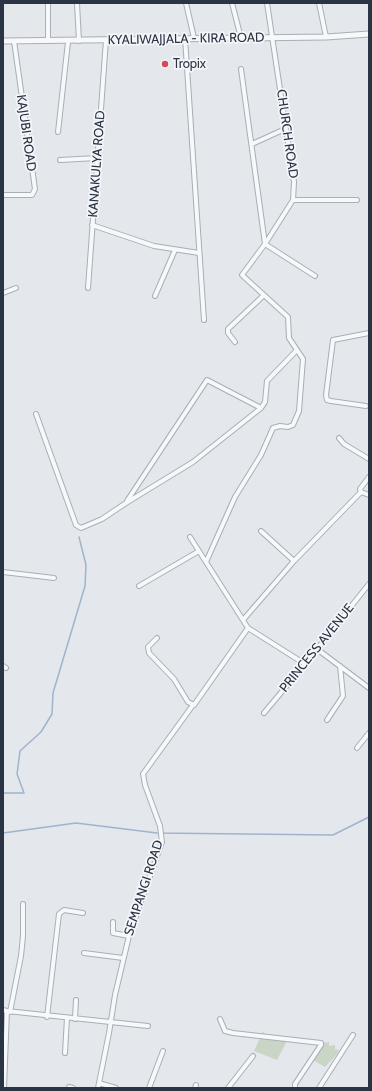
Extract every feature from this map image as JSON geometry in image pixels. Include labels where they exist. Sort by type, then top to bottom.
[{"type":"street","points":[[48,3],[48,41]]},
{"type":"street","points":[[76,3],[79,41]]},
{"type":"street","points":[[186,3],[194,38]]},
{"type":"street","points":[[232,3],[241,38]]},
{"type":"street","name":"CHURCH ROAD","points":[[267,3],[294,182],[293,200]]},
{"type":"street","points":[[319,3],[326,38]]},
{"type":"street","name":"KYALIWAJJALA - KIRA ROAD","points":[[3,41],[68,42],[185,38],[326,38],[369,34]]},
{"type":"street","points":[[185,38],[198,253],[204,320]]},
{"type":"street","name":"KANAKULYA ROAD","points":[[88,288],[106,40]]},
{"type":"street","name":"KAJUBI ROAD","points":[[3,195],[32,194],[34,192],[14,41]]},
{"type":"street","points":[[58,132],[68,42]]},
{"type":"street","points":[[242,69],[265,244],[315,276]]},
{"type":"street","points":[[252,144],[285,129]]},
{"type":"street","points":[[60,160],[97,158]]},
{"type":"street","points":[[206,562],[234,497],[261,455],[273,428],[280,426],[288,427],[292,424],[299,411],[303,359],[296,351],[289,338],[288,318],[242,275],[265,244],[293,200],[357,200]]},
{"type":"street","points":[[92,225],[154,246],[198,253]]},
{"type":"street","points":[[155,296],[175,250]]},
{"type":"street","points":[[3,293],[16,288]]},
{"type":"street","points":[[235,342],[228,333],[228,329],[263,296]]},
{"type":"street","points":[[366,406],[331,401],[327,400],[326,396],[333,340],[369,333]]},
{"type":"street","points":[[36,414],[76,525],[81,528],[88,527],[126,502],[194,462],[261,408],[265,402],[267,381],[296,351]]},
{"type":"street","points":[[126,502],[207,380],[261,408]]},
{"type":"street","points":[[339,438],[344,444],[369,459]]},
{"type":"street","points":[[243,620],[294,561],[361,492],[360,489],[369,477]]},
{"type":"street","points":[[361,492],[369,495]]},
{"type":"street","points":[[261,531],[294,561]]},
{"type":"street","points":[[190,537],[248,628],[305,664]]},
{"type":"street","points":[[139,586],[199,550]]},
{"type":"street","points":[[3,572],[54,578]]},
{"type":"street","name":"PRINCESS AVENUE","points":[[264,712],[317,650],[369,584]]},
{"type":"street","points":[[157,638],[148,647],[149,653],[169,673],[188,702],[193,705],[197,703],[248,628]]},
{"type":"street","points":[[317,650],[369,688]]},
{"type":"street","points":[[327,720],[343,696],[340,666]]},
{"type":"street","name":"SEMPANGI ROAD","points":[[98,1088],[123,958],[129,936],[162,842],[160,826],[145,784],[143,774],[193,705]]},
{"type":"street","points":[[357,748],[369,733]]},
{"type":"street","points":[[4,1088],[4,1057],[7,1011],[21,956],[23,936],[23,904]]},
{"type":"street","points":[[47,1017],[59,914],[64,910],[83,913]]},
{"type":"street","points":[[113,922],[113,933],[129,936]]},
{"type":"street","points":[[84,953],[123,958]]},
{"type":"street","points":[[75,1019],[76,1000]]},
{"type":"street","points":[[7,1011],[47,1017],[148,1026]]},
{"type":"street","points":[[65,1053],[67,1018]]},
{"type":"street","points":[[220,1019],[225,1031],[233,1033],[321,1043],[295,1084],[295,1088]]},
{"type":"street","points":[[319,1088],[352,1035]]},
{"type":"street","points":[[149,1088],[163,1051]]},
{"type":"street","points":[[228,1088],[253,1056]]},
{"type":"street","points":[[99,1083],[116,1088]]},
{"type":"green space","points":[[263,1031],[265,1035],[288,1039],[277,1060],[254,1051]]},
{"type":"green space","points":[[329,1042],[329,1046],[335,1045],[335,1049],[339,1050],[325,1067],[313,1060],[323,1043]]},
{"type":"waterway","points":[[3,793],[24,793],[17,774],[20,751],[41,732],[52,714],[53,693],[85,586],[86,565],[79,537]]},
{"type":"waterway","points":[[3,833],[76,823],[157,833],[333,835],[369,817]]},
{"type":"place","name":"Tropix","points":[[165,64]]}]
